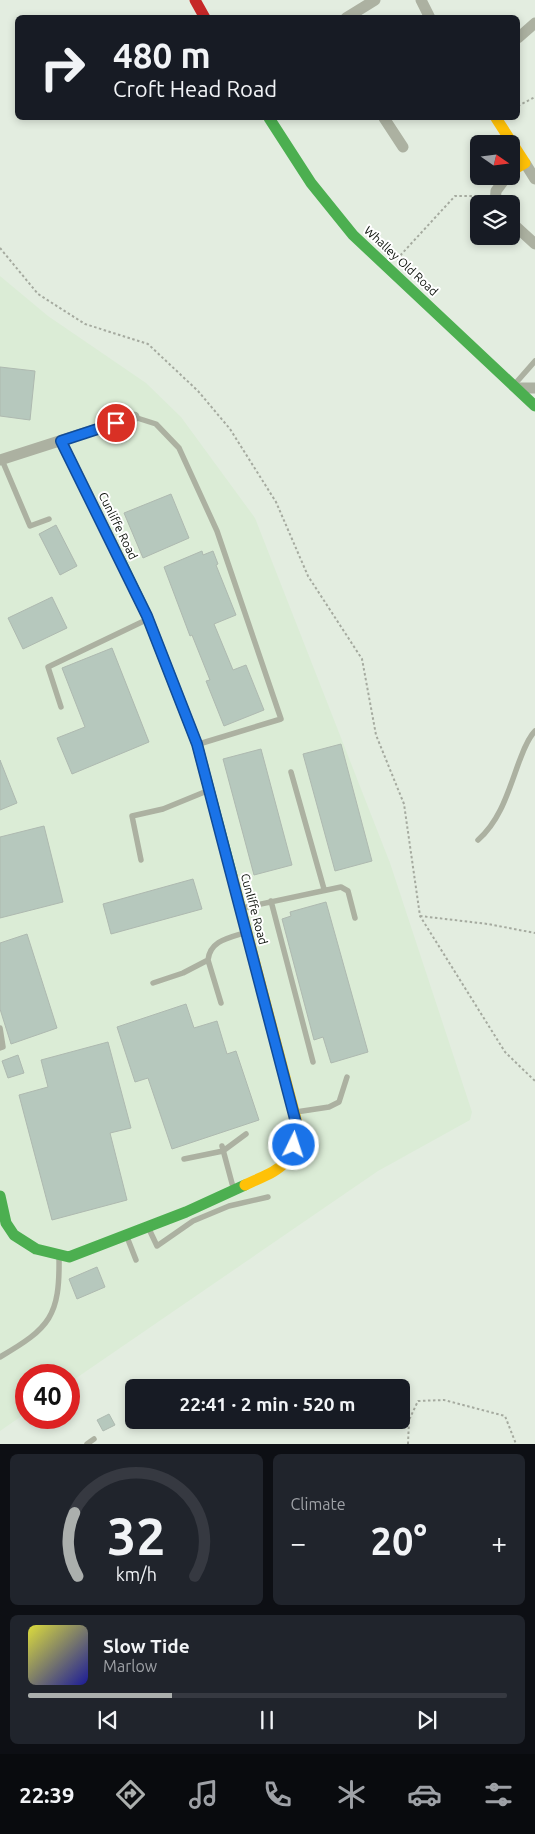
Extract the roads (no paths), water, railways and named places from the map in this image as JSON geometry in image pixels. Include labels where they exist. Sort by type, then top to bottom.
[{"type":"street","points":[[194,0],[203,15]]},
{"type":"street","points":[[351,15],[375,0]]},
{"type":"street","points":[[420,0],[428,15]]},
{"type":"street","points":[[520,36],[535,23]]},
{"type":"street","name":"Whalley Old Road","points":[[270,120],[311,183],[353,234],[388,270],[516,386],[535,406]]},
{"type":"street","points":[[385,120],[403,147]]},
{"type":"street","points":[[497,120],[535,179]]},
{"type":"street","points":[[520,166],[525,163]]},
{"type":"street","points":[[520,230],[535,244]]},
{"type":"street","points":[[516,386],[535,388]]},
{"type":"street","points":[[1,460],[134,417]]},
{"type":"street","name":"Cunliffe Road","points":[[59,1257],[80,1254],[148,1227],[283,1167],[290,1157],[296,1135],[294,1112],[197,744],[148,619],[61,441]]},
{"type":"street","points":[[0,1196],[10,1231],[37,1250],[59,1257]]},
{"type":"lane","points":[[516,386],[535,361]]},
{"type":"lane","points":[[134,417],[156,424],[179,448],[217,531],[281,718],[197,744]]},
{"type":"lane","points":[[1,460],[30,526],[49,518]]},
{"type":"lane","points":[[61,707],[48,667],[148,619]]},
{"type":"lane","points":[[478,840],[490,830],[497,817],[526,746],[535,731]]},
{"type":"lane","points":[[291,772],[324,889]]},
{"type":"lane","points":[[142,860],[132,816],[164,808],[209,790]]},
{"type":"lane","points":[[240,908],[324,889],[341,887],[348,891],[356,918]]},
{"type":"lane","points":[[271,901],[313,1062]]},
{"type":"lane","points":[[221,1003],[208,960],[209,952],[213,945],[246,932]]},
{"type":"lane","points":[[153,983],[183,973],[208,960]]},
{"type":"lane","points":[[0,1028],[4,1047],[0,1048]]},
{"type":"lane","points":[[294,1112],[329,1107],[339,1102],[347,1077]]},
{"type":"lane","points":[[184,1159],[222,1148],[246,1134]]},
{"type":"lane","points":[[222,1148],[233,1190]]},
{"type":"lane","points":[[148,1227],[157,1246],[193,1222],[229,1206],[268,1197]]},
{"type":"lane","points":[[126,1235],[136,1260]]},
{"type":"lane","points":[[0,1357],[32,1336],[50,1319],[58,1296],[59,1257]]},
{"type":"lane","points":[[87,1444],[94,1439]]}]
